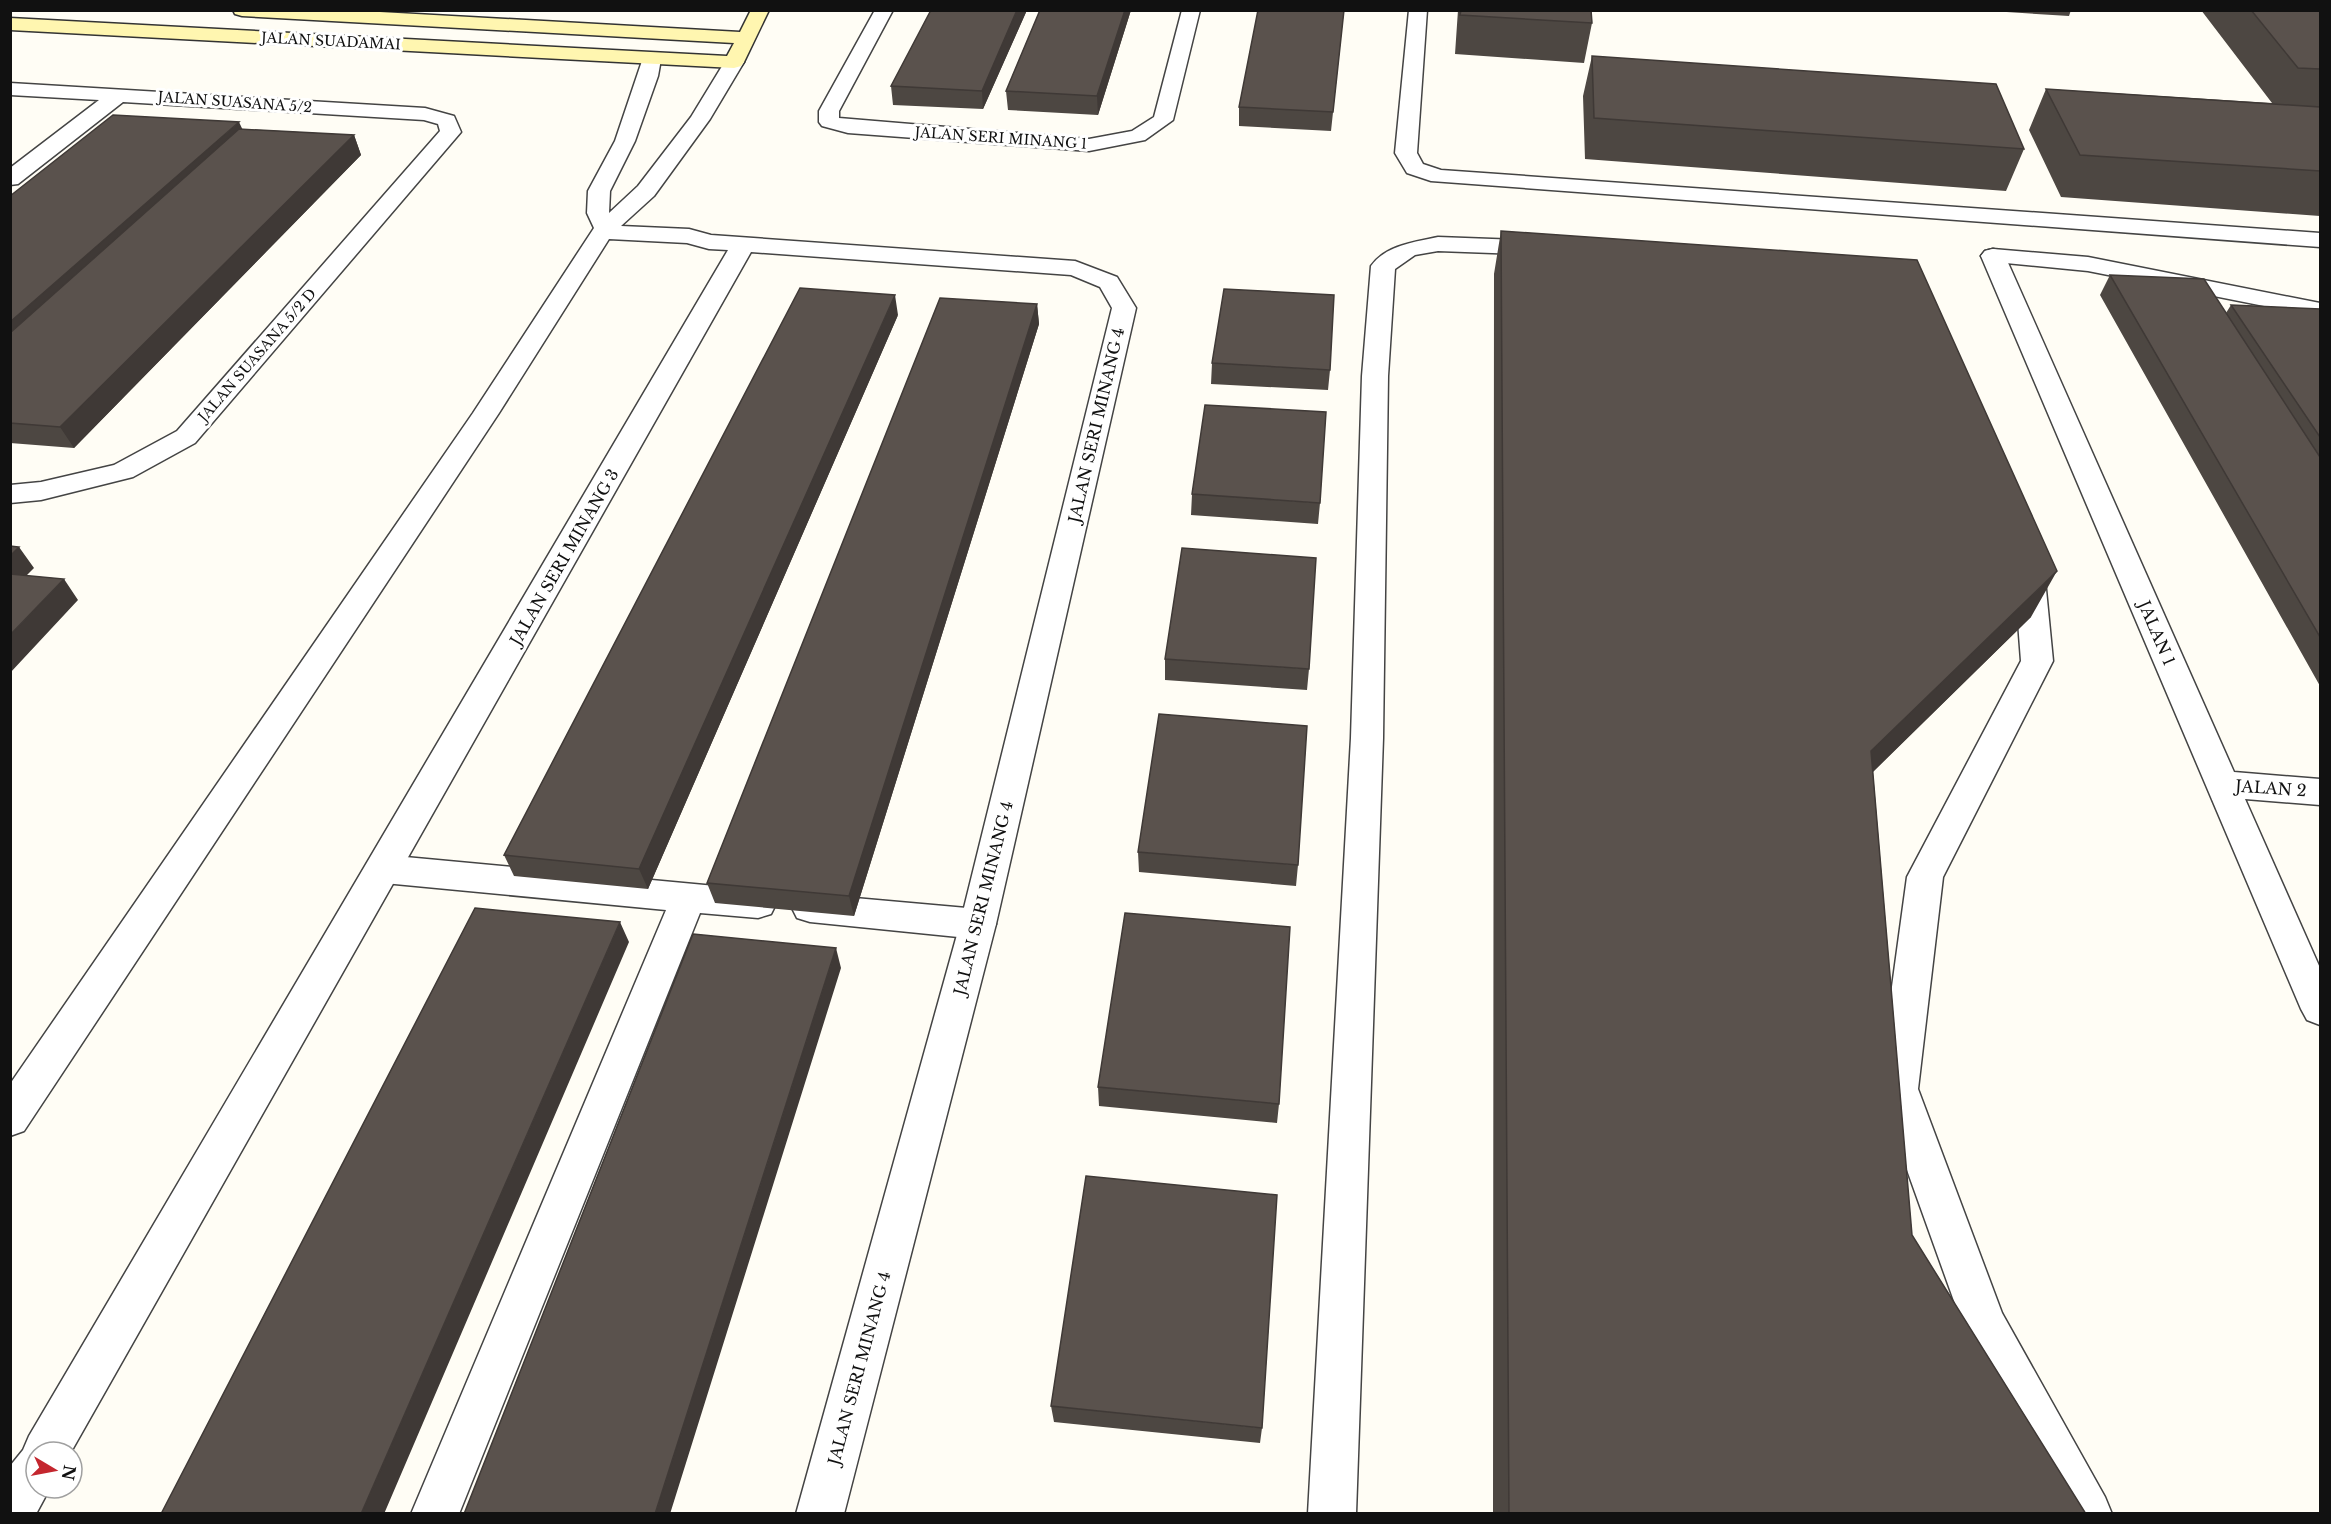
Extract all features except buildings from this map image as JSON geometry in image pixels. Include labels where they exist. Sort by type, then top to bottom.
[{"type":"main road","points":[[10,23],[115,10]]},
{"type":"main road","name":"JALAN SUADAMAI","points":[[242,10],[479,25],[746,38]]},
{"type":"main road","points":[[479,25],[556,10]]},
{"type":"main road","points":[[734,62],[759,10]]},
{"type":"main road","points":[[88,14],[104,23],[134,30]]},
{"type":"main road","points":[[651,59],[663,35],[675,19]]},
{"type":"main road","name":"JALAN SUADAMAI","points":[[10,23],[734,62]]},
{"type":"street","name":"JALAN SERI MINANG 1","points":[[884,10],[829,111],[829,122],[848,127],[1089,145],[1138,135],[1162,120],[1191,10]]},
{"type":"street","points":[[1418,10],[1406,153],[1415,168],[1439,176],[2320,240]]},
{"type":"street","points":[[600,235],[599,191],[625,141],[648,76],[651,59]]},
{"type":"street","points":[[10,1118],[486,413],[600,235],[646,191],[700,118],[734,62]]},
{"type":"street","name":"JALAN SUASANA 5/2","points":[[10,89],[425,114],[447,120],[451,132]]},
{"type":"street","points":[[10,179],[120,94]]},
{"type":"street","name":"JALAN SUASANA 5/2 D","points":[[10,494],[41,491],[123,471],[186,437],[451,132]]},
{"type":"street","points":[[600,235],[689,236],[709,242],[743,245]]},
{"type":"street","points":[[600,235],[663,246],[682,247],[709,242]]},
{"type":"street","points":[[1332,1514],[1367,738],[1375,376],[1383,266],[1408,250],[1438,244],[1578,250]]},
{"type":"street","name":"JALAN SERI MINANG 4","points":[[743,245],[1075,268],[1110,282],[1124,308],[978,924],[820,1514]]},
{"type":"street","name":"JALAN SERI MINANG 3","points":[[52,1440],[743,245]]},
{"type":"street","name":"JALAN 1","points":[[2320,310],[2088,264],[1993,256],[2320,1009]]},
{"type":"street","points":[[2020,543],[2029,565],[2037,661],[1925,877],[1898,1089],[1984,1325],[2088,1514]]},
{"type":"street","name":"JALAN 2","points":[[2222,784],[2320,792]]},
{"type":"street","points":[[384,869],[978,924]]},
{"type":"street","points":[[435,1514],[689,897]]},
{"type":"street","points":[[10,1512],[24,1488]]}]
